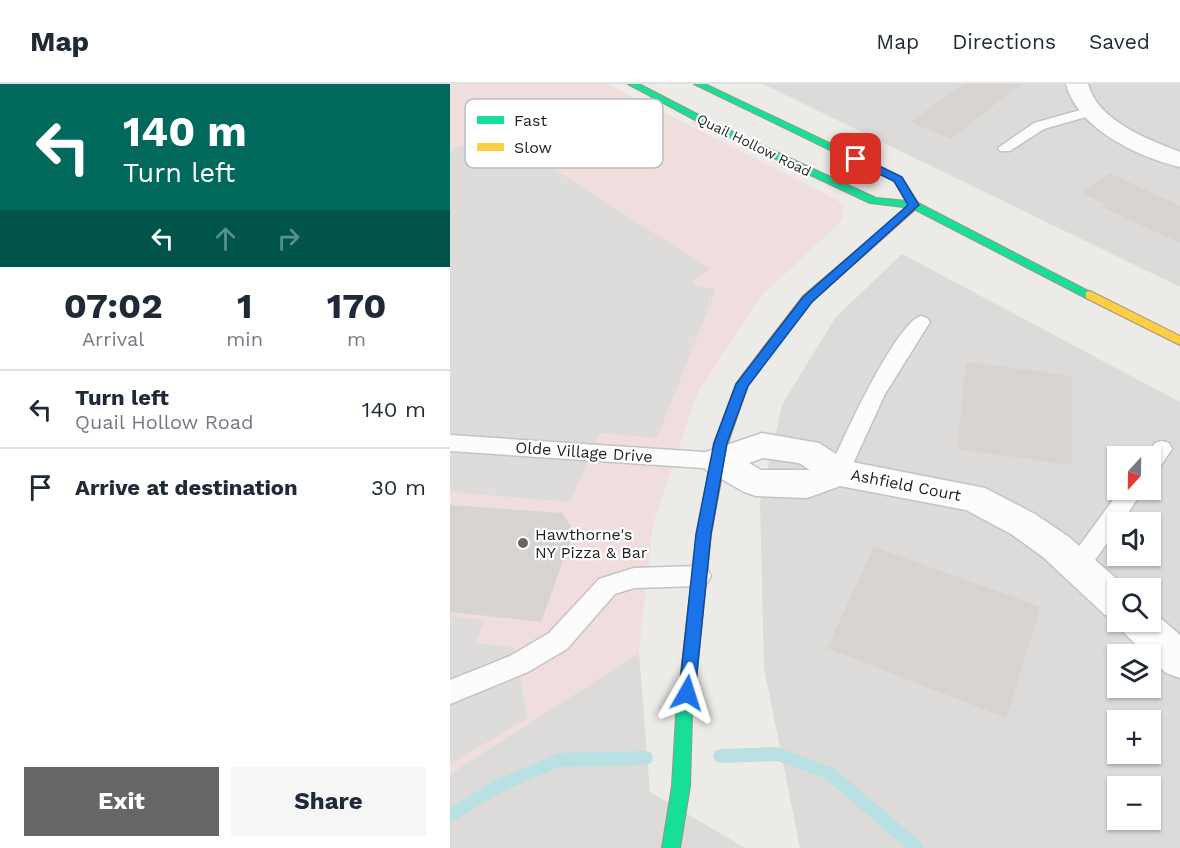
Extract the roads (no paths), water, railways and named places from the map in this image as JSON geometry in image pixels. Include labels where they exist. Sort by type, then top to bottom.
[{"type":"main road","name":"Quail Hollow Road","points":[[632,84],[661,99]]},
{"type":"main road","name":"Quail Hollow Road","points":[[698,84],[898,179],[914,205]]},
{"type":"main road","name":"Quail Hollow Road","points":[[663,100],[717,128],[874,201],[914,205],[1180,341]]},
{"type":"main road","points":[[671,848],[681,786],[684,716],[704,534],[721,443],[742,384],[807,299],[914,205]]},
{"type":"street","points":[[1077,84],[1077,92],[1084,105],[1111,128],[1180,160]]},
{"type":"street","name":"Ashfield Court","points":[[718,461],[756,483],[807,485],[839,473],[973,498],[1023,524],[1056,547],[1107,593]]},
{"type":"street","points":[[1149,632],[1180,660]]},
{"type":"lane","points":[[1005,148],[1039,126],[1091,111]]},
{"type":"lane","points":[[839,473],[858,424],[889,366],[921,322]]},
{"type":"lane","name":"Olde Village Drive","points":[[450,443],[718,461]]},
{"type":"lane","points":[[1077,567],[1125,500]]},
{"type":"lane","points":[[450,692],[519,664],[558,641],[607,586],[634,578],[699,576]]},
{"type":"waterway","points":[[720,756],[777,754],[829,773],[917,848]]},
{"type":"waterway","points":[[450,816],[497,787],[559,760],[646,758]]},
{"type":"place","name":"Hawthorne's NY Pizza & Bar","points":[[523,543]]}]
